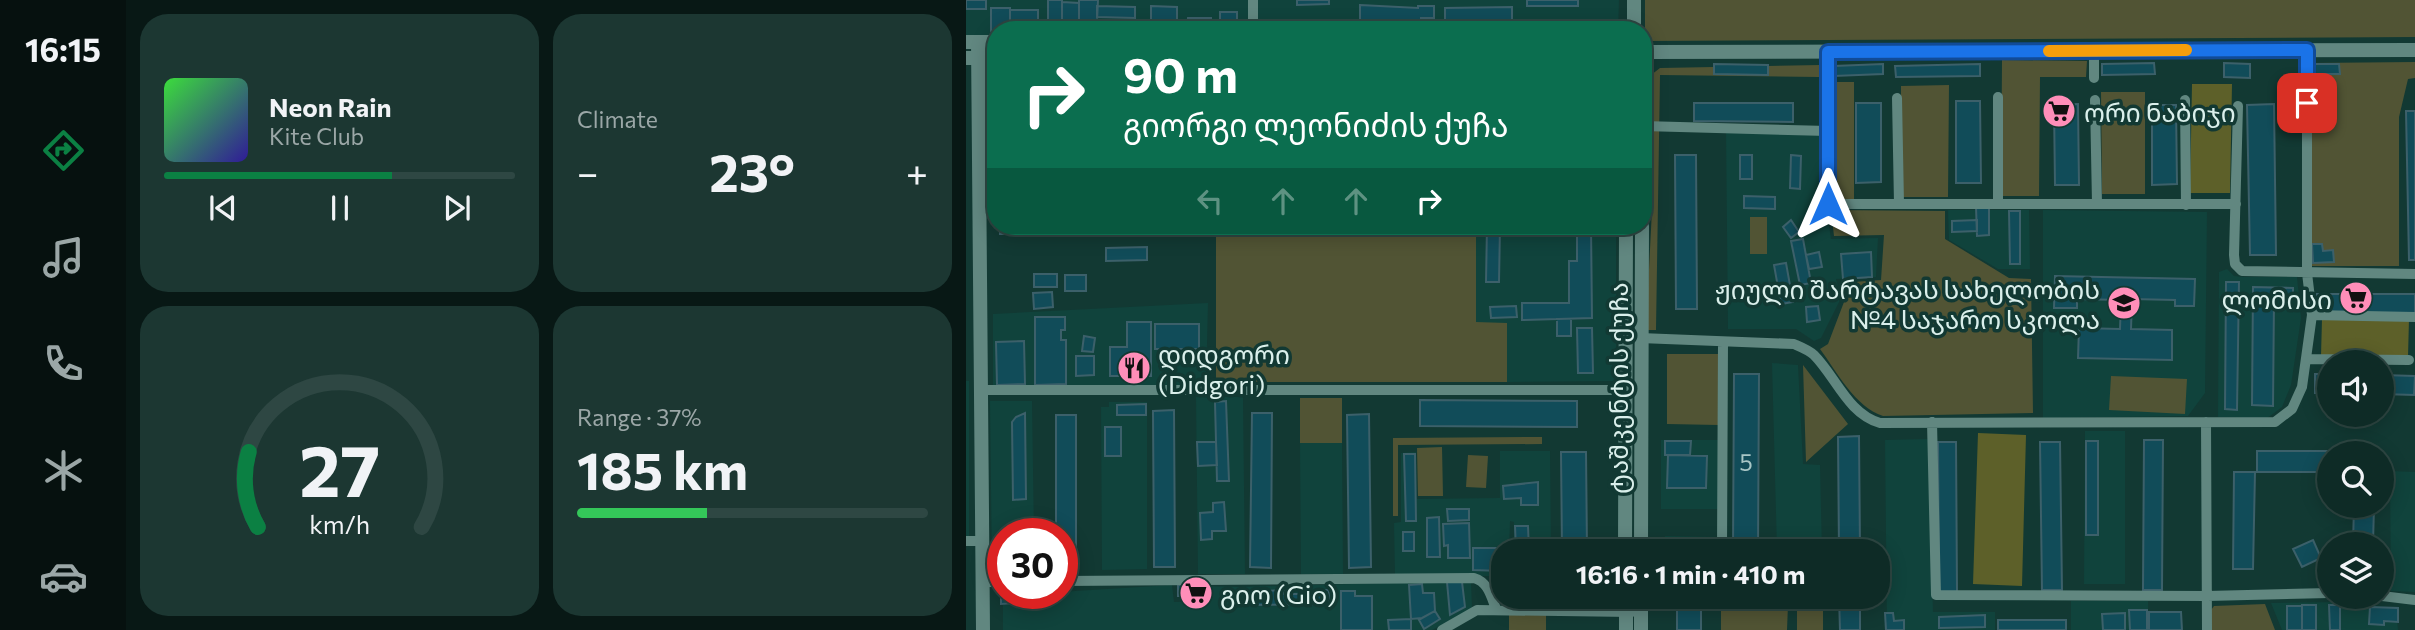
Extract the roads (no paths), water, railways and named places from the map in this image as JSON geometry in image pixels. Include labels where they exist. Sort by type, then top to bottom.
[{"type":"street","points":[[1253,21],[1254,0]]},
{"type":"street","points":[[1634,0],[1634,21]]},
{"type":"street","points":[[972,42],[973,267],[981,390],[983,630]]},
{"type":"street","points":[[1640,338],[1794,344],[1812,352],[1857,411],[1869,420],[1880,423],[2275,422],[2292,409],[2302,387],[2312,315],[2307,273],[2307,50]]},
{"type":"street","points":[[1652,52],[2415,50]]},
{"type":"street","points":[[2094,51],[2094,78]]},
{"type":"street","points":[[1828,52],[1828,204],[2236,204]]},
{"type":"street","points":[[1998,97],[1998,204]]},
{"type":"street","points":[[1897,98],[1899,204]]},
{"type":"street","points":[[2095,100],[2097,204]]},
{"type":"street","points":[[2185,100],[2186,205]]},
{"type":"street","points":[[2238,106],[2235,264],[2242,271],[2415,274]]},
{"type":"street","points":[[1652,126],[1828,131]]},
{"type":"street","name":"ტაშკენტის ქუჩა","points":[[1625,539],[1626,235]]},
{"type":"street","name":"ტაშკენტის ქუჩა","points":[[1641,539],[1642,235]]},
{"type":"street","points":[[2312,315],[2415,317]]},
{"type":"street","points":[[1722,539],[1723,342]]},
{"type":"street","points":[[2306,359],[2409,360]]},
{"type":"street","points":[[981,390],[1625,390]]},
{"type":"street","points":[[1932,422],[1936,595],[2207,596],[2317,593]]},
{"type":"street","points":[[2206,422],[2207,630]]},
{"type":"street","points":[[966,541],[982,541]]},
{"type":"street","points":[[1078,581],[1474,578],[1481,580],[1491,597]]},
{"type":"street","points":[[2394,597],[2415,600]]},
{"type":"street","points":[[1442,630],[1477,610],[1491,609]]},
{"type":"street","points":[[1626,609],[1626,630]]},
{"type":"street","points":[[1634,609],[1641,613]]},
{"type":"street","points":[[1641,609],[1641,630]]},
{"type":"place","name":"ორი ნაბიჯი","points":[[2059,111]]},
{"type":"place","name":"ლომისი","points":[[2356,298]]},
{"type":"place","name":"ჟიული შარტავას სახელობის №4 საჯარო სკოლა","points":[[2124,303]]},
{"type":"place","name":"დიდგორი (Didgori)","points":[[1134,368]]},
{"type":"place","name":"გიო (Gio)","points":[[1196,593]]}]
